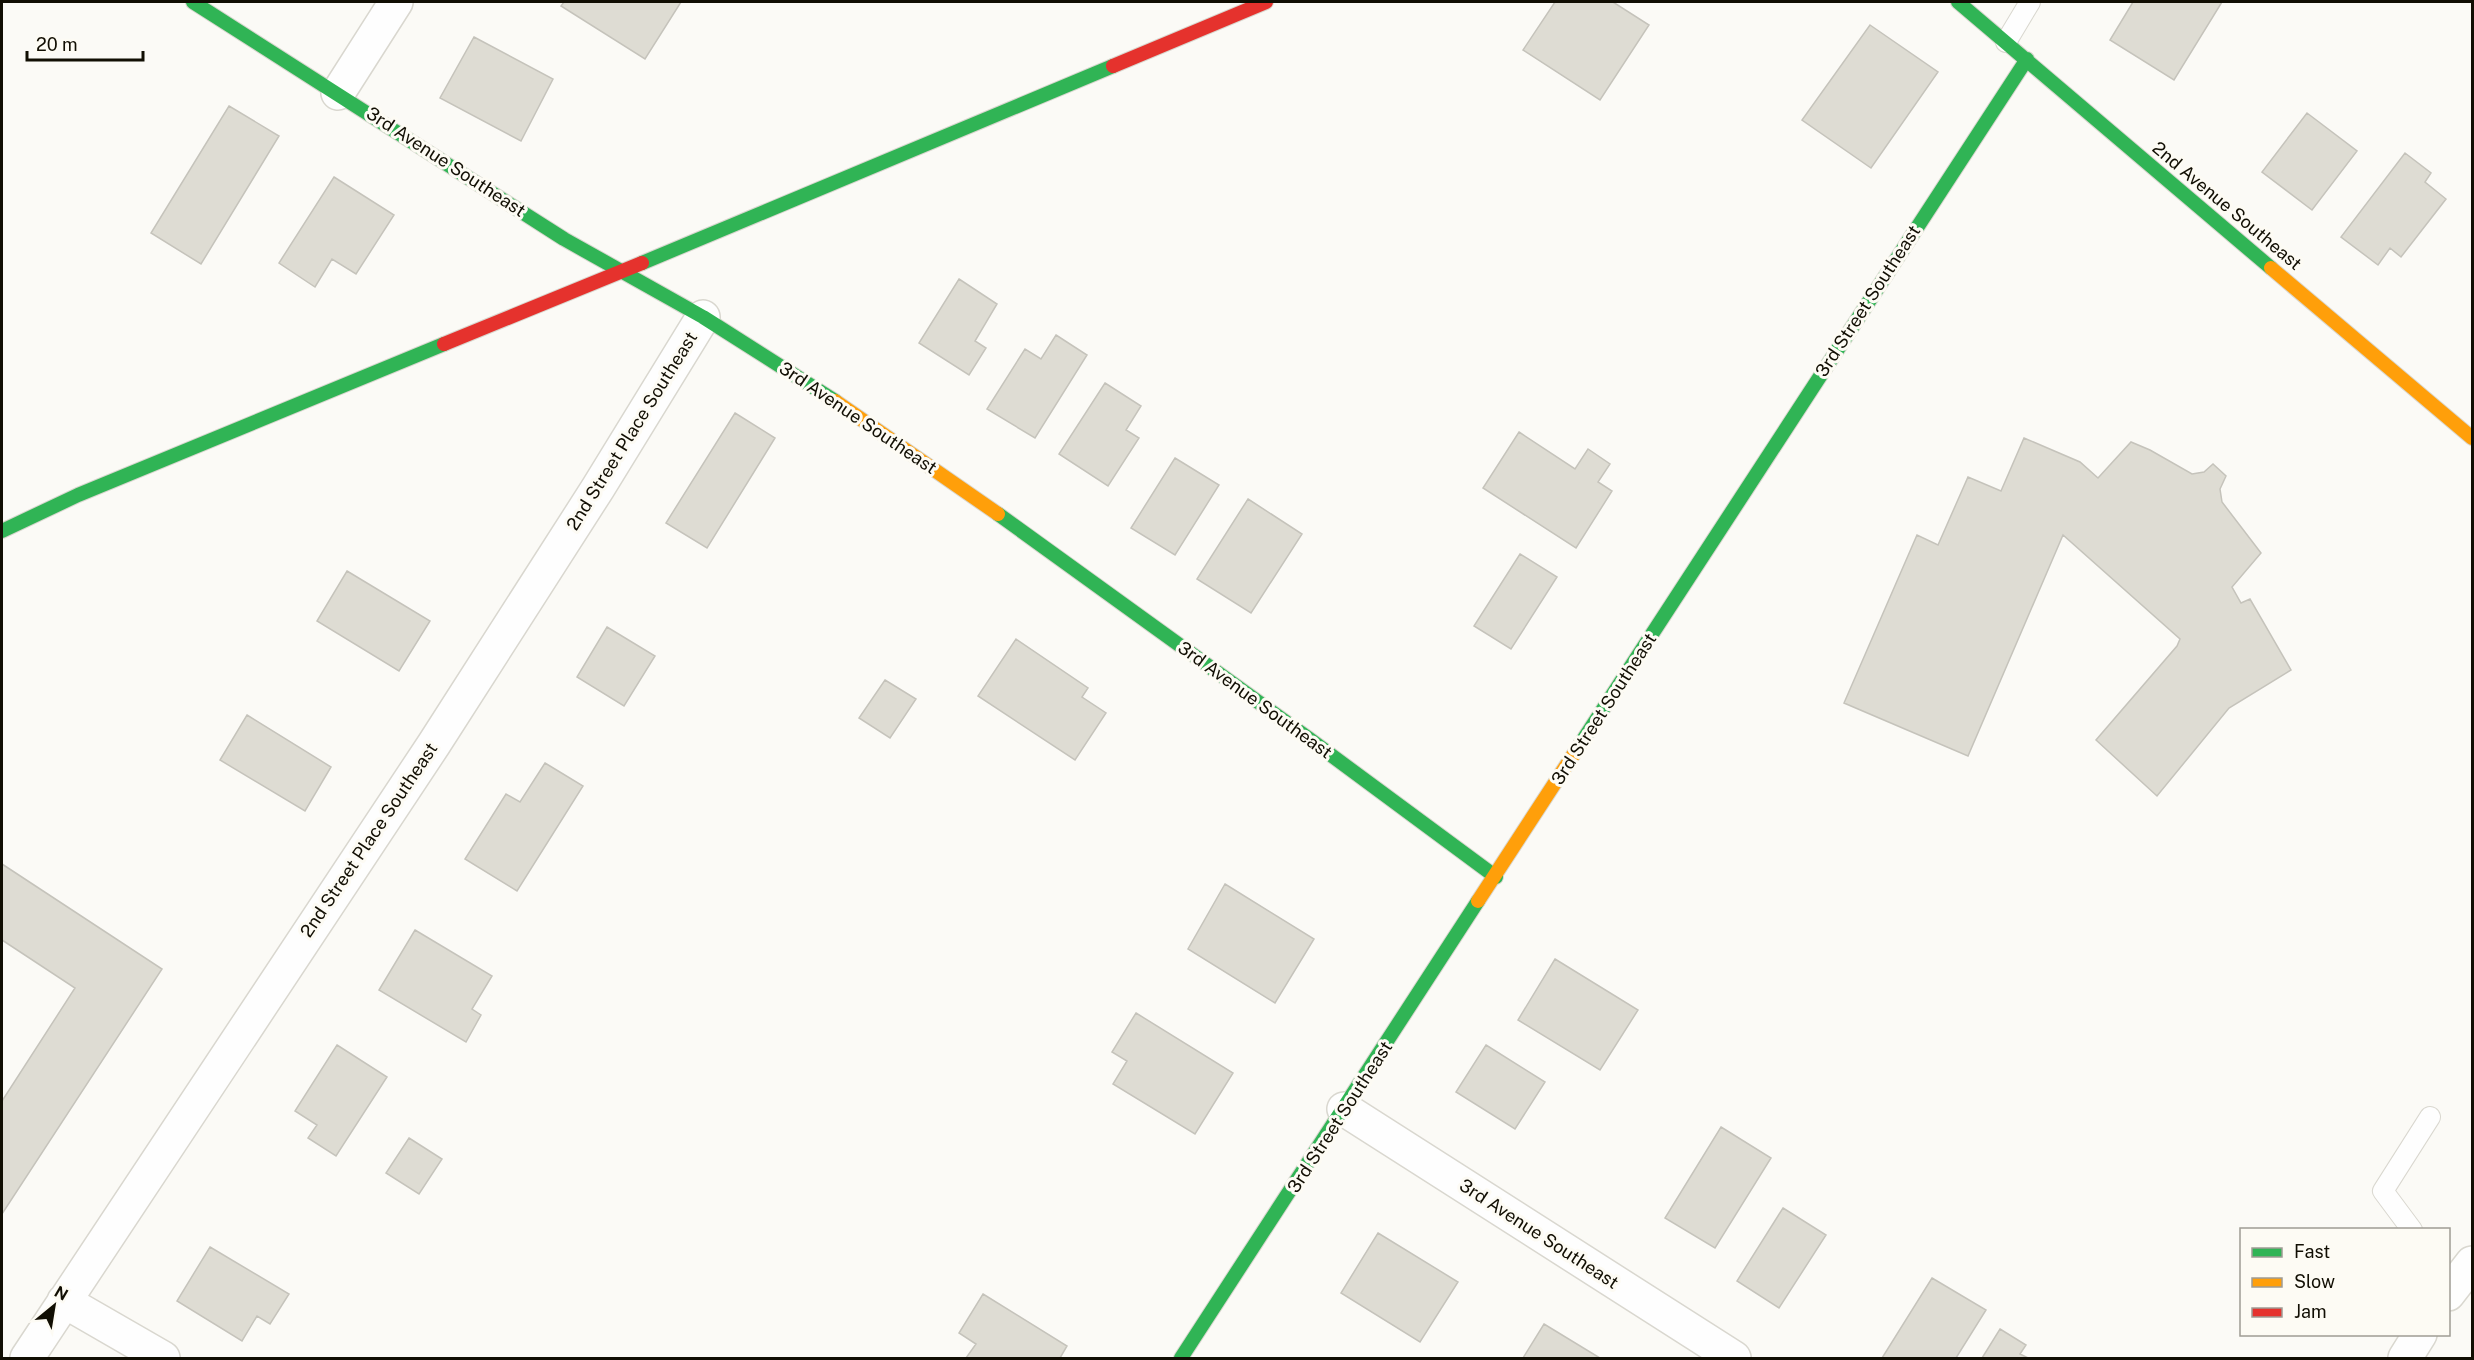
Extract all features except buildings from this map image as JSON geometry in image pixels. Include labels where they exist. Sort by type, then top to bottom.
[{"type":"street","name":"3rd Avenue Southeast","points":[[193,2],[564,239],[703,316],[804,380],[955,484],[1308,738],[1496,877]]},
{"type":"street","points":[[338,93],[396,2]]},
{"type":"street","points":[[2,531],[78,495],[1266,2]]},
{"type":"street","name":"2nd Avenue Southeast","points":[[1958,2],[2472,438]]},
{"type":"street","name":"3rd Street Southeast","points":[[1181,1359],[1496,877],[1877,285],[2027,59]]},
{"type":"street","name":"2nd Street Place Southeast","points":[[27,1359],[434,744],[598,488],[703,316]]},
{"type":"street","name":"3rd Avenue Southeast","points":[[1344,1109],[1734,1359]]},
{"type":"street","points":[[2450,1292],[2472,1263]]},
{"type":"street","points":[[64,1301],[163,1359]]},
{"type":"street","points":[[2404,1359],[2419,1336]]},
{"type":"lane","points":[[2006,42],[2030,2]]},
{"type":"lane","points":[[2411,1228],[2383,1191],[2430,1117]]},
{"type":"traffic: fast","points":[[193,2],[564,239],[703,317],[835,401]]},
{"type":"traffic: fast","points":[[1958,2],[2271,268]]},
{"type":"traffic: fast","points":[[1581,743],[2027,59]]},
{"type":"traffic: fast","points":[[642,263],[1113,66]]},
{"type":"traffic: fast","points":[[2,531],[78,495],[444,344]]},
{"type":"traffic: fast","points":[[998,514],[1496,877]]},
{"type":"traffic: fast","points":[[1181,1358],[1478,901]]},
{"type":"traffic: slow","points":[[2271,268],[2472,438]]},
{"type":"traffic: slow","points":[[835,401],[998,514]]},
{"type":"traffic: slow","points":[[1478,901],[1581,743]]},
{"type":"traffic: jam","points":[[1113,66],[1266,2]]},
{"type":"traffic: jam","points":[[444,344],[642,263]]}]
